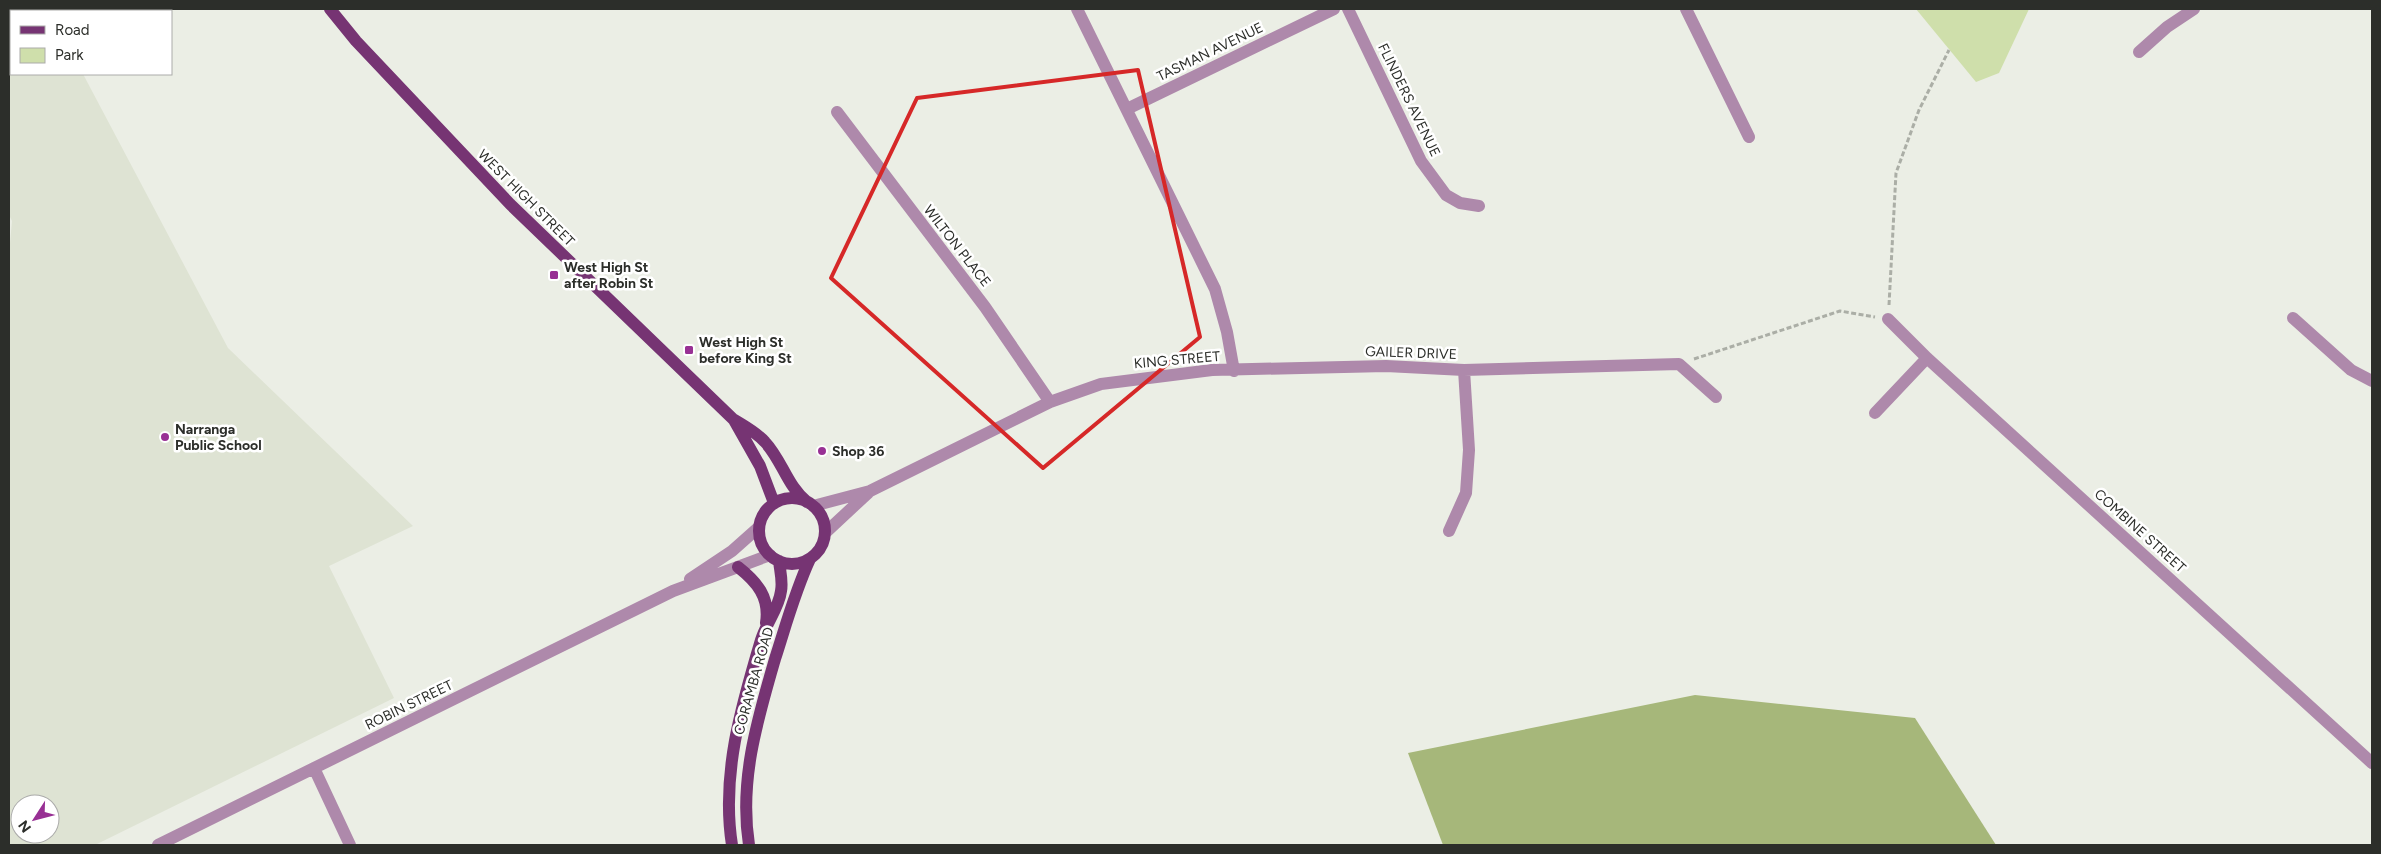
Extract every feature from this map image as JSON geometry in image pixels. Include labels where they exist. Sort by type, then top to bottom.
[{"type":"main road","name":"WEST HIGH STREET","points":[[330,9],[356,41],[510,204],[733,419],[749,428],[765,442],[798,494],[810,504]]},
{"type":"main road","name":"WEST HIGH STREET","points":[[733,419],[760,466],[774,504]]},
{"type":"main road","points":[[790,498],[810,504],[824,523],[825,533],[821,548],[810,559],[790,564],[774,558],[764,547],[759,527],[762,518],[774,504],[790,498]]},
{"type":"main road","name":"CORAMBA ROAD","points":[[732,845],[729,806],[731,755],[743,701],[765,625],[779,602],[781,592],[774,558]]},
{"type":"main road","name":"CORAMBA ROAD","points":[[749,845],[745,798],[755,728],[798,584],[810,559]]},
{"type":"main road","points":[[738,567],[752,578],[765,598],[767,613],[765,625]]},
{"type":"street","name":"KING STREET","points":[[810,504],[870,491],[1050,402],[1101,384],[1212,370],[1234,371],[1227,332],[1215,289],[1077,9]]},
{"type":"street","name":"TASMAN AVENUE","points":[[1127,110],[1334,9]]},
{"type":"street","name":"FLINDERS AVENUE","points":[[1348,9],[1421,161],[1446,195],[1460,204],[1479,206]]},
{"type":"street","points":[[1686,9],[1749,137]]},
{"type":"street","points":[[2139,52],[2167,27],[2194,9]]},
{"type":"street","name":"WILTON PLACE","points":[[837,112],[985,307],[1050,402]]},
{"type":"street","points":[[2293,318],[2352,370],[2372,381]]},
{"type":"street","name":"COMBINE STREET","points":[[1888,319],[1927,358],[2372,763]]},
{"type":"street","points":[[1875,414],[1927,358]]},
{"type":"street","points":[[1679,364],[1716,397]]},
{"type":"street","name":"GAILER DRIVE","points":[[1234,371],[1386,366],[1464,370],[1679,364]]},
{"type":"street","points":[[1449,531],[1466,493],[1469,450],[1464,370]]},
{"type":"street","name":"KING STREET","points":[[825,533],[870,491]]},
{"type":"street","name":"ROBIN STREET","points":[[673,590],[732,551],[759,527]]},
{"type":"street","name":"ROBIN STREET","points":[[158,845],[673,590],[738,567],[774,558]]},
{"type":"street","points":[[314,768],[350,845]]},
{"type":"path","points":[[1679,364],[1840,311],[1888,319],[1896,173],[1919,110],[1949,50]]},
{"type":"highlighted area","points":[[1138,70],[1200,337],[1043,468],[831,278],[917,98]]},
{"type":"shaded area","name":"Narranga Public School","points":[[9,74],[84,75],[228,348],[413,526],[329,566],[394,698],[95,845],[9,845],[9,254],[12,221],[9,215]]},
{"type":"green space","points":[[1916,9],[2029,9],[1999,73],[1976,82]]},
{"type":"green space","points":[[1695,695],[1915,718],[1996,845],[1443,845],[1408,753]]},
{"type":"place","name":"West High St after Robin St","points":[[554,275]]},
{"type":"place","name":"West High St before King St","points":[[689,350]]},
{"type":"place","name":"Narranga Public School","points":[[165,437]]},
{"type":"place","name":"Shop 36","points":[[822,451]]}]
